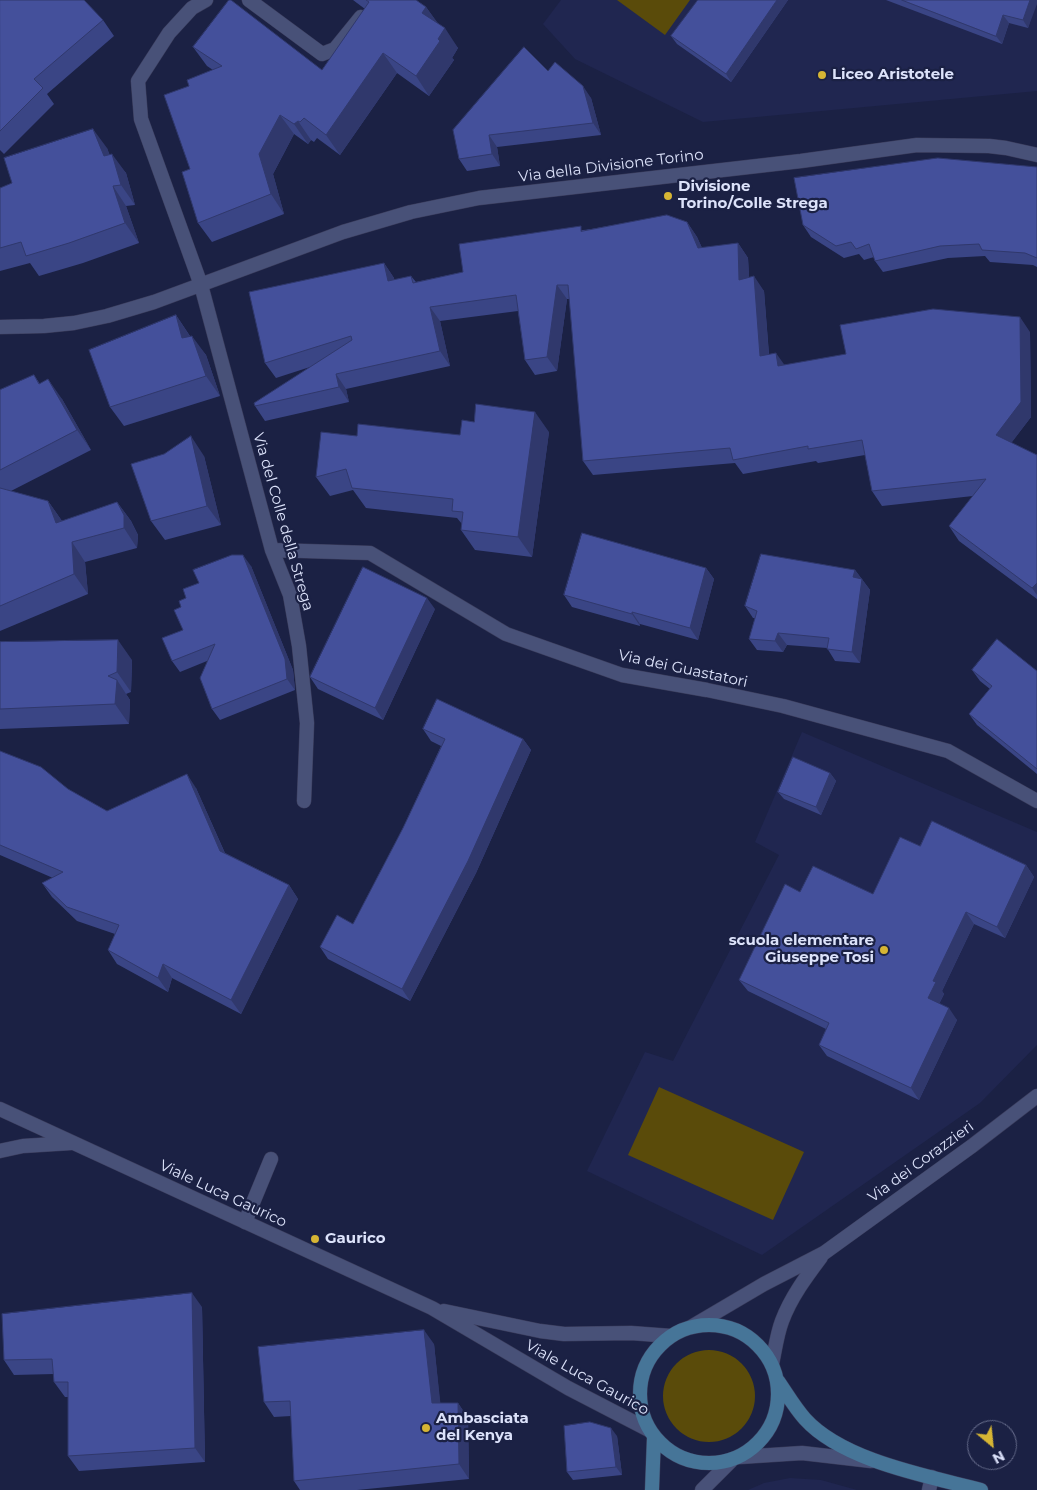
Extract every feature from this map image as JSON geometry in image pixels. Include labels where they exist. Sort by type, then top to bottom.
[{"type":"main road","points":[[707,1324],[727,1327],[745,1334],[757,1343],[772,1364],[777,1380],[778,1400],[772,1424],[759,1442],[735,1459],[705,1463],[687,1460],[669,1451],[652,1434],[642,1414],[639,1394],[642,1374],[650,1357],[656,1348],[671,1336],[691,1327],[707,1324]]},
{"type":"main road","points":[[777,1380],[796,1409],[812,1426],[831,1440],[873,1461],[931,1484],[981,1490]]},
{"type":"main road","points":[[652,1434],[652,1490]]},
{"type":"street","points":[[200,285],[142,119],[138,81],[169,33],[192,8],[206,0]]},
{"type":"street","points":[[249,0],[322,54],[335,49],[361,17]]},
{"type":"street","name":"Via della Divisione Torino","points":[[0,326],[44,326],[107,316],[154,302],[343,232],[411,212],[479,198],[801,161],[917,144],[989,146],[1037,155]]},
{"type":"street","name":"Via del Colle della Strega","points":[[200,285],[272,550],[290,595],[299,646],[307,723],[304,801]]},
{"type":"street","name":"Via dei Guastatori","points":[[272,550],[370,553],[506,634],[622,675],[783,706],[948,751],[1037,801]]},
{"type":"street","name":"Via dei Corazzieri","points":[[691,1327],[764,1284],[824,1253],[972,1146],[1037,1096]]},
{"type":"street","name":"Viale Luca Gaurico","points":[[0,1109],[432,1308],[568,1388],[652,1434]]},
{"type":"street","points":[[0,1151],[22,1146],[73,1143]]},
{"type":"street","points":[[244,1222],[271,1159]]},
{"type":"street","name":"Via dei Corazzieri","points":[[772,1364],[781,1323],[788,1306],[795,1292],[824,1253]]},
{"type":"street","name":"Viale Luca Gaurico","points":[[432,1308],[540,1331],[564,1334],[631,1333],[671,1336]]},
{"type":"street","points":[[702,1490],[735,1459],[802,1453],[873,1461]]},
{"type":"shaded area","name":"Liceo Aristotele","points":[[561,0],[1037,0],[1037,91],[703,122],[575,59],[543,24]]},
{"type":"shaded area","points":[[617,0],[690,0],[665,35]]},
{"type":"shaded area","name":"scuola elementare Giuseppe Tosi","points":[[802,732],[1037,832],[1037,1045],[980,1103],[762,1255],[587,1171],[645,1052],[673,1061],[779,855],[755,842]]},
{"type":"shaded area","points":[[659,1087],[804,1152],[773,1220],[628,1155]]},
{"type":"shaded area","points":[[709,1350],[727,1353],[742,1363],[752,1378],[755,1396],[752,1414],[742,1429],[727,1439],[709,1442],[691,1439],[676,1429],[666,1414],[663,1396],[666,1378],[676,1363],[691,1353]]},
{"type":"shaded area","points":[[790,1478],[821,1480],[857,1490],[748,1490],[764,1483]]},
{"type":"building","points":[[0,0],[84,0],[103,20],[34,79],[43,88],[0,131]]},
{"type":"building","points":[[229,0],[322,70],[369,2],[366,0],[416,0],[426,7],[422,13],[445,28],[438,39],[440,41],[416,76],[383,53],[326,135],[304,118],[294,124],[280,115],[259,154],[271,194],[198,223],[182,172],[190,169],[164,95],[189,86],[187,80],[222,66],[193,47]]},
{"type":"building","points":[[698,0],[777,0],[726,74],[671,36]]},
{"type":"building","points":[[902,0],[1030,0],[1023,20],[1003,15],[996,36]]},
{"type":"building","points":[[524,47],[548,71],[555,62],[583,86],[593,123],[489,135],[492,154],[459,159],[453,130]]},
{"type":"building","points":[[93,129],[104,156],[112,154],[121,185],[113,186],[125,223],[26,256],[21,242],[0,248],[0,188],[12,183],[4,158]]},
{"type":"building","points":[[938,158],[1037,167],[1037,258],[1025,253],[982,250],[979,244],[940,246],[875,261],[869,244],[856,249],[851,242],[836,246],[803,225],[794,178]]},
{"type":"building","points":[[667,215],[687,222],[698,248],[738,243],[739,280],[754,276],[760,356],[776,353],[778,366],[846,354],[840,325],[933,309],[1020,317],[1021,402],[996,435],[1037,455],[1037,583],[1032,588],[949,526],[986,479],[872,491],[862,440],[808,449],[808,446],[733,460],[730,448],[583,461],[568,285],[557,285],[547,357],[525,360],[516,295],[430,307],[440,351],[336,374],[339,387],[255,406],[254,403],[352,340],[351,336],[265,363],[249,292],[384,263],[388,281],[411,276],[413,283],[463,272],[459,244],[581,226],[581,231]]},
{"type":"building","points":[[176,315],[182,338],[192,336],[206,376],[110,407],[89,350]]},
{"type":"building","points":[[34,375],[39,384],[48,379],[77,430],[0,470],[0,390]]},
{"type":"building","points":[[476,404],[535,412],[518,537],[461,530],[463,512],[452,511],[453,499],[352,488],[346,469],[316,477],[321,432],[357,436],[358,424],[460,435],[462,420],[474,422]]},
{"type":"building","points":[[191,436],[207,506],[151,521],[131,464],[164,454]]},
{"type":"building","points":[[0,488],[48,501],[56,523],[117,502],[124,515],[124,528],[72,542],[74,574],[0,606]]},
{"type":"building","points":[[582,533],[706,568],[690,628],[564,595]]},
{"type":"building","points":[[761,554],[855,570],[853,577],[862,579],[852,652],[827,649],[829,638],[778,633],[775,641],[749,639],[757,611],[745,606]]},
{"type":"building","points":[[232,555],[243,555],[285,659],[287,679],[212,709],[200,678],[215,644],[172,661],[162,638],[183,630],[174,610],[181,607],[179,601],[186,598],[183,589],[199,583],[193,570]]},
{"type":"building","points":[[363,567],[427,598],[375,708],[310,677]]},
{"type":"building","points":[[997,639],[1037,671],[1037,769],[969,714],[992,686],[972,670]]},
{"type":"building","points":[[118,640],[117,672],[108,676],[117,680],[115,704],[0,709],[0,642]]},
{"type":"building","points":[[437,699],[523,739],[468,861],[402,989],[320,947],[337,915],[353,924],[403,828],[445,739],[423,729]]},
{"type":"building","points":[[0,751],[41,767],[68,789],[107,811],[187,774],[220,851],[289,885],[231,1000],[163,964],[158,978],[108,950],[119,925],[67,907],[42,883],[63,872],[0,845]]},
{"type":"building","points":[[793,757],[830,773],[816,807],[778,792]]},
{"type":"building","points":[[932,821],[1026,865],[997,927],[966,912],[933,981],[936,982],[928,998],[949,1008],[911,1088],[819,1045],[829,1023],[739,980],[785,884],[800,892],[813,866],[873,894],[900,837],[920,846]]},
{"type":"building","points":[[192,1293],[195,1448],[68,1456],[68,1382],[54,1382],[52,1359],[4,1360],[2,1314]]},
{"type":"building","points":[[424,1330],[432,1403],[458,1403],[459,1464],[294,1481],[290,1401],[264,1402],[258,1347]]},
{"type":"building","points":[[590,1422],[611,1428],[616,1467],[567,1472],[564,1426]]},
{"type":"place","name":"Liceo Aristotele","points":[[822,75]]},
{"type":"place","name":"Divisione Torino/Colle Strega","points":[[668,196]]},
{"type":"place","name":"scuola elementare Giuseppe Tosi","points":[[884,950]]},
{"type":"place","name":"Gaurico","points":[[315,1239]]},
{"type":"place","name":"Ambasciata del Kenya","points":[[426,1428]]}]
